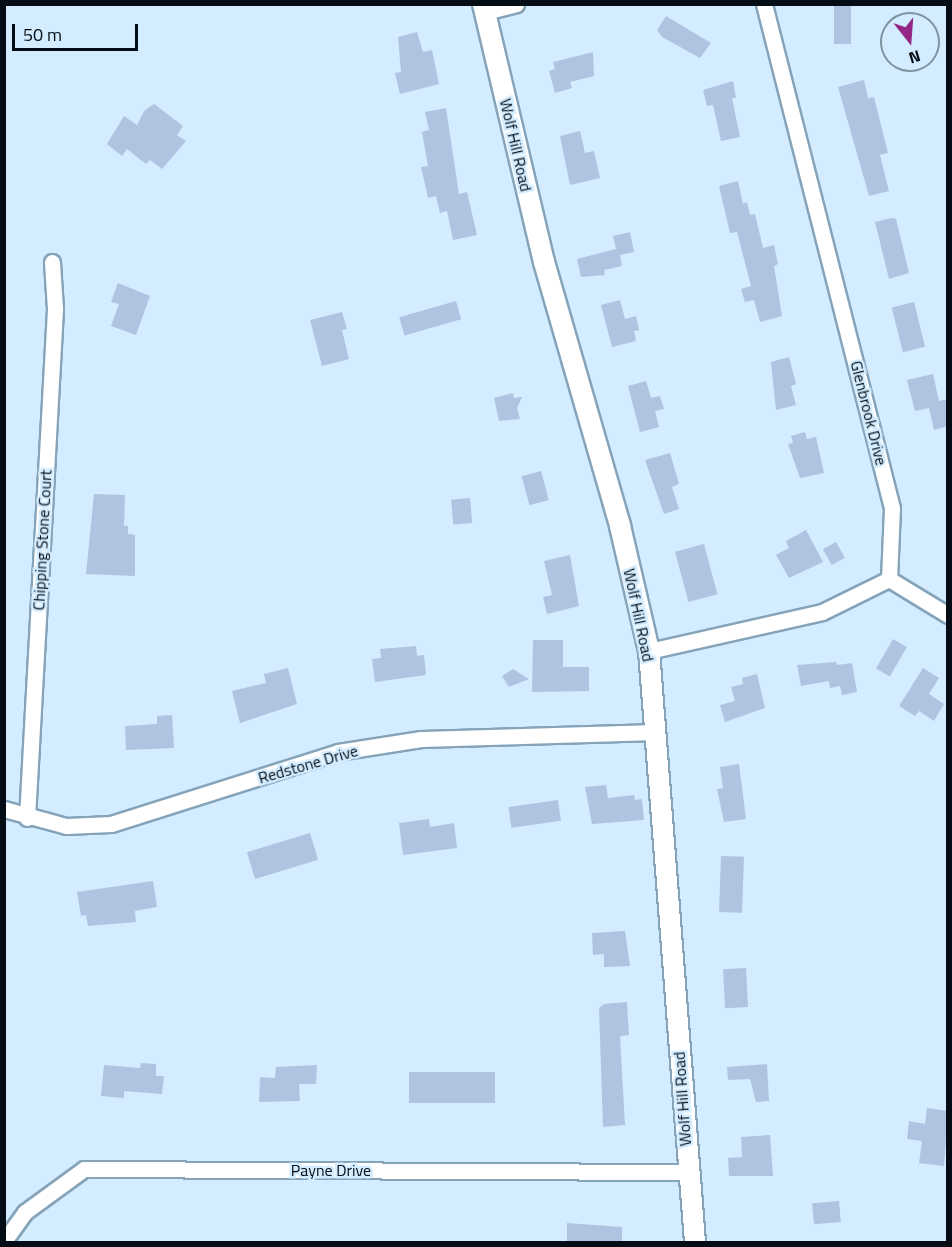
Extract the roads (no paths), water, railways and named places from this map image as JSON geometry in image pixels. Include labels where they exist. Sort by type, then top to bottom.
[{"type":"street","points":[[484,8],[516,4]]},
{"type":"street","name":"Glenbrook Drive","points":[[764,4],[892,508],[889,579]]},
{"type":"street","name":"Wolf Hill Road","points":[[484,8],[543,262],[620,526],[649,651],[657,732],[687,1172],[695,1242]]},
{"type":"street","name":"Chipping Stone Court","points":[[27,818],[55,309],[52,262]]},
{"type":"street","points":[[649,651],[822,612],[889,579],[948,615]]},
{"type":"street","name":"Redstone Drive","points":[[4,809],[27,818],[66,826],[111,824],[338,753],[421,738],[657,732]]},
{"type":"street","name":"Payne Drive","points":[[4,1241],[25,1212],[84,1169],[687,1172]]}]
